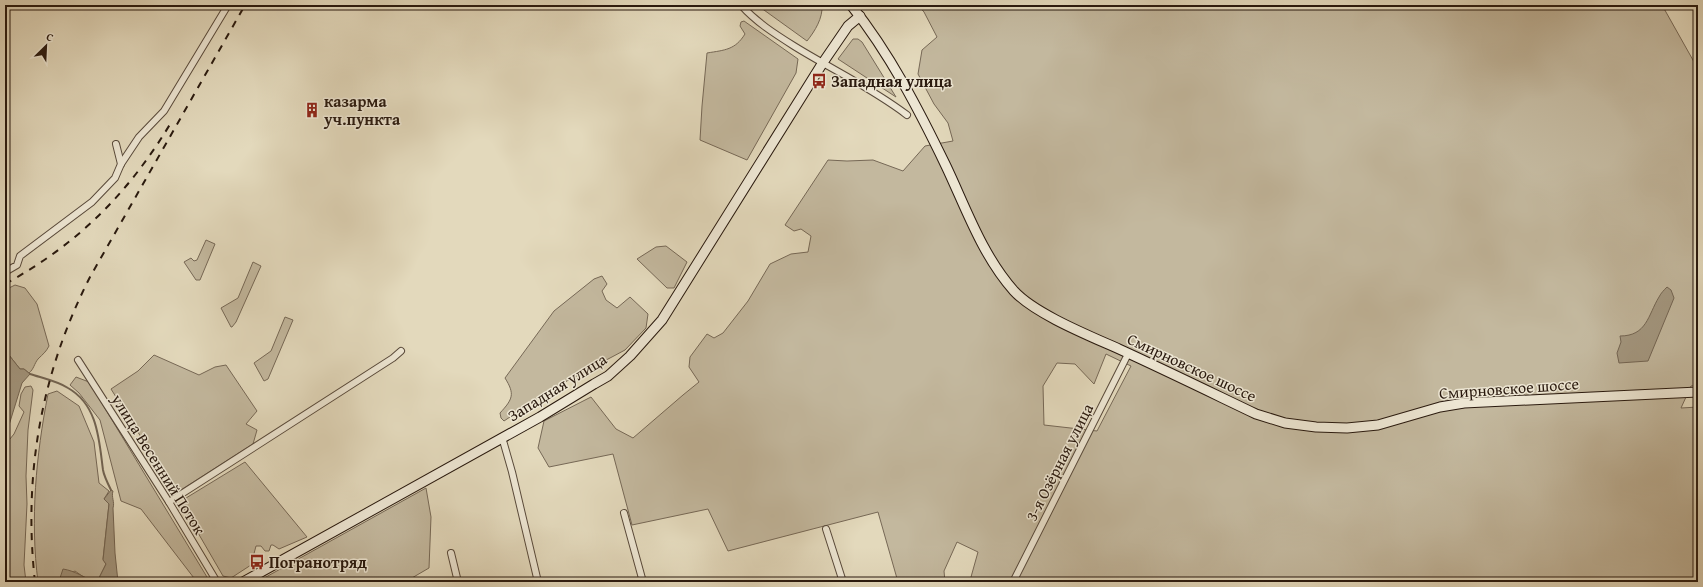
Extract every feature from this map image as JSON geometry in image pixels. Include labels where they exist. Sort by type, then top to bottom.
[{"type":"main road","name":"Смирновское шоссе","points":[[851,5],[860,16],[901,80],[946,166],[978,236],[997,268],[1015,292],[1035,308],[1128,354],[1256,414],[1285,423],[1316,427],[1346,428],[1378,425],[1440,407],[1464,403],[1698,392]]},
{"type":"main road","name":"Западная улица","points":[[243,582],[540,417],[608,376],[642,345],[662,320],[822,64],[848,26],[860,16]]},
{"type":"street","points":[[5,272],[19,268],[20,256],[92,202],[115,178],[121,164],[139,137],[164,111],[228,5]]},
{"type":"street","points":[[741,5],[773,33],[822,64],[886,99],[906,115]]},
{"type":"street","points":[[116,144],[121,164]]},
{"type":"street","points":[[169,502],[393,358],[401,351]]},
{"type":"street","name":"3-я Озёрная улица","points":[[1013,582],[1128,354]]},
{"type":"street","name":"улица Весенний Поток","points":[[78,360],[169,502],[217,582]]},
{"type":"street","points":[[502,437],[512,472],[538,582]]},
{"type":"street","points":[[624,513],[643,582]]},
{"type":"street","points":[[826,529],[843,582]]},
{"type":"street","points":[[451,553],[458,582]]},
{"type":"shaded area","points":[[757,5],[822,5],[822,10],[818,24],[807,41]]},
{"type":"shaded area","points":[[918,5],[1662,5],[1698,69],[1698,385],[1691,386],[1681,408],[1698,407],[1698,582],[971,582],[978,552],[957,542],[944,571],[945,582],[898,582],[878,512],[728,551],[708,509],[632,525],[613,454],[549,467],[538,448],[544,421],[591,397],[616,429],[633,438],[699,382],[689,367],[690,357],[707,334],[714,338],[723,333],[748,301],[770,264],[791,254],[808,252],[811,236],[801,229],[794,231],[785,225],[828,160],[873,160],[903,171],[925,146],[953,141],[948,123],[934,104],[918,74],[922,50],[937,37],[924,12]],"holes":[[[1106,354],[1131,366],[1097,431],[1044,425],[1043,386],[1057,363],[1075,364],[1094,384]]]},
{"type":"shaded area","points":[[744,21],[798,59],[796,73],[747,160],[700,140],[707,53],[724,50],[737,43],[745,34],[740,26],[741,22]]},
{"type":"shaded area","points":[[853,39],[858,39],[862,42],[896,97],[838,59]]},
{"type":"shaded area","points":[[206,240],[215,244],[200,280],[196,280],[184,262],[191,258],[194,261],[197,260]]},
{"type":"shaded area","points":[[666,246],[687,262],[674,288],[667,288],[637,259],[656,247]]},
{"type":"shaded area","points":[[253,262],[261,266],[236,322],[231,327],[221,308],[238,298]]},
{"type":"shaded area","points":[[602,276],[607,284],[602,291],[606,300],[617,308],[630,297],[648,314],[646,328],[625,350],[550,390],[504,421],[501,418],[500,413],[508,404],[511,396],[510,388],[505,378],[554,311],[594,279]]},
{"type":"shaded area","points":[[15,285],[25,288],[37,304],[49,346],[29,373],[24,369],[20,369],[5,350],[5,290]]},
{"type":"shaded area","points":[[1667,287],[1671,290],[1674,298],[1648,361],[1619,363],[1617,353],[1621,342],[1620,336],[1629,335],[1636,332],[1646,323],[1655,304]]},
{"type":"shaded area","points":[[285,317],[293,320],[268,379],[264,381],[254,363],[271,351]]},
{"type":"shaded area","points":[[5,350],[20,369],[24,369],[30,374],[22,383],[5,438]]},
{"type":"shaded area","points":[[154,355],[199,375],[215,367],[226,365],[257,411],[246,424],[257,430],[253,444],[176,493],[111,389],[138,371]]},
{"type":"shaded area","points":[[76,377],[89,382],[210,582],[197,582],[141,509],[121,501],[100,420],[79,393],[70,385]]},
{"type":"shaded area","points":[[31,386],[33,390],[28,430],[26,476],[27,504],[24,565],[26,582],[5,582],[5,445],[14,434],[24,412],[19,406],[21,394],[25,387]]},
{"type":"shaded area","points":[[57,391],[79,406],[94,442],[99,483],[109,491],[104,499],[109,504],[103,559],[106,564],[97,582],[85,578],[75,571],[60,578],[60,582],[38,582],[34,535],[37,464],[48,394]]},
{"type":"shaded area","points":[[245,462],[307,537],[279,549],[271,545],[269,551],[265,551],[261,546],[256,546],[251,565],[231,578],[223,576],[183,507],[186,498]]},
{"type":"shaded area","points":[[426,488],[431,517],[429,568],[405,582],[257,582]]},
{"type":"shaded area","points":[[111,490],[113,491],[112,495],[114,504],[115,553],[118,582],[97,582],[106,564],[103,560],[109,504],[104,499]]},
{"type":"shaded area","points":[[63,569],[72,571],[96,582],[60,582]]},
{"type":"waterway","points":[[30,374],[68,388],[78,395],[86,404],[95,424],[104,472],[111,490]]},
{"type":"railway","points":[[35,582],[32,542],[34,464],[48,387],[59,350],[73,313],[90,277],[245,5]]},
{"type":"railway","points":[[5,284],[56,252],[79,234],[100,214],[120,194],[138,171],[172,121]]},
{"type":"place","name":"Западная улица","points":[[819,81]]},
{"type":"place","name":"казарма уч.пункта","points":[[312,110]]},
{"type":"place","name":"Погранотряд","points":[[257,562]]}]
